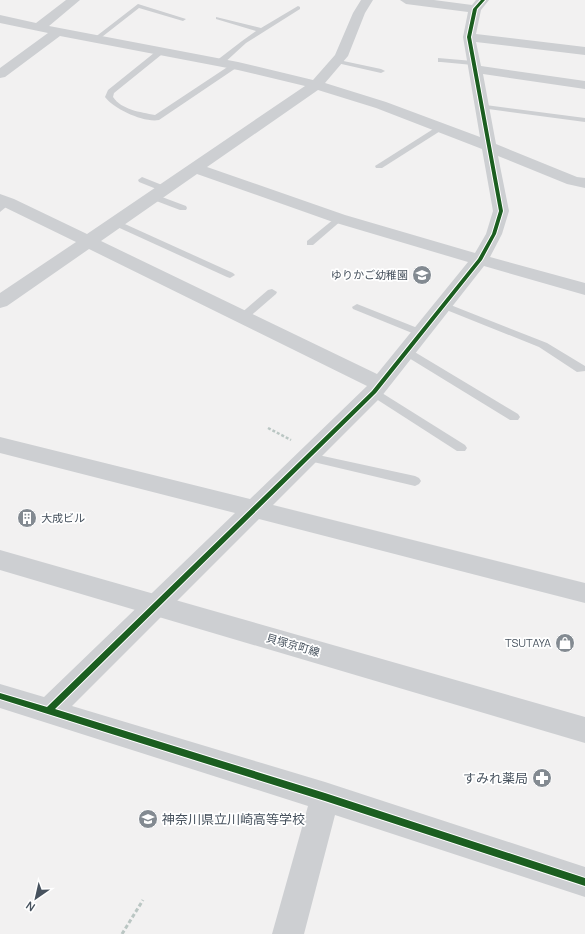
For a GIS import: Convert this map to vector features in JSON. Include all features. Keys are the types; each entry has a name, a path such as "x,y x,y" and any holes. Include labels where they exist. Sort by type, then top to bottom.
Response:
{"street":[{"path":"38,28 74,0"},
{"path":"0,302 316,84 337,61 367,0"},
{"path":"48,711 158,605 254,508 309,457 377,388 408,352 421,333 480,259 494,234 501,211 468,36 479,5 406,0"},
{"path":"0,20 162,51 316,84 365,99 573,181 585,183"},
{"path":"0,74 57,32"},
{"path":"468,36 585,51"},
{"path":"474,66 585,85"},
{"path":"195,168 241,186 339,218 585,289"},
{"path":"3,203 88,242 243,317 377,388"},
{"path":"0,445 254,508 585,593"},
{"name":"貝塚京町線","path":"0,560 585,730"},
{"path":"0,696 325,797 585,882"},
{"path":"288,934 325,797"}],"lane":[{"path":"96,39 138,6 184,19"},
{"path":"219,63 262,31 298,8"},
{"path":"218,18 262,31"},
{"path":"162,51 111,92 109,97 112,102 118,107 156,118 235,66"},
{"path":"441,60 474,66"},
{"path":"337,61 381,71"},
{"path":"481,106 585,120"},
{"path":"379,166 441,128"},
{"path":"142,180 183,208"},
{"path":"310,243 339,218"},
{"path":"116,223 230,275"},
{"path":"243,317 272,292"},
{"path":"443,305 543,345 582,369"},
{"path":"357,307 421,333"},
{"path":"408,352 514,416"},
{"path":"377,388 461,448"},
{"path":"309,457 415,481"}],"path":[{"path":"122,934 144,900"}],"cycle path":[{"path":"48,711 374,392 480,259 494,234 501,211 469,37 475,9 483,0"},
{"path":"0,696 325,797 585,882"}],"place":[{"name":"ゆりかご幼稚園","path":"422,275"},
{"name":"大成ビル","path":"27,518"},
{"name":"TSUTAYA","path":"565,643"},
{"name":"すみれ薬局","path":"542,778"},
{"name":"神奈川県立川崎高等学校","path":"148,819"}]}
